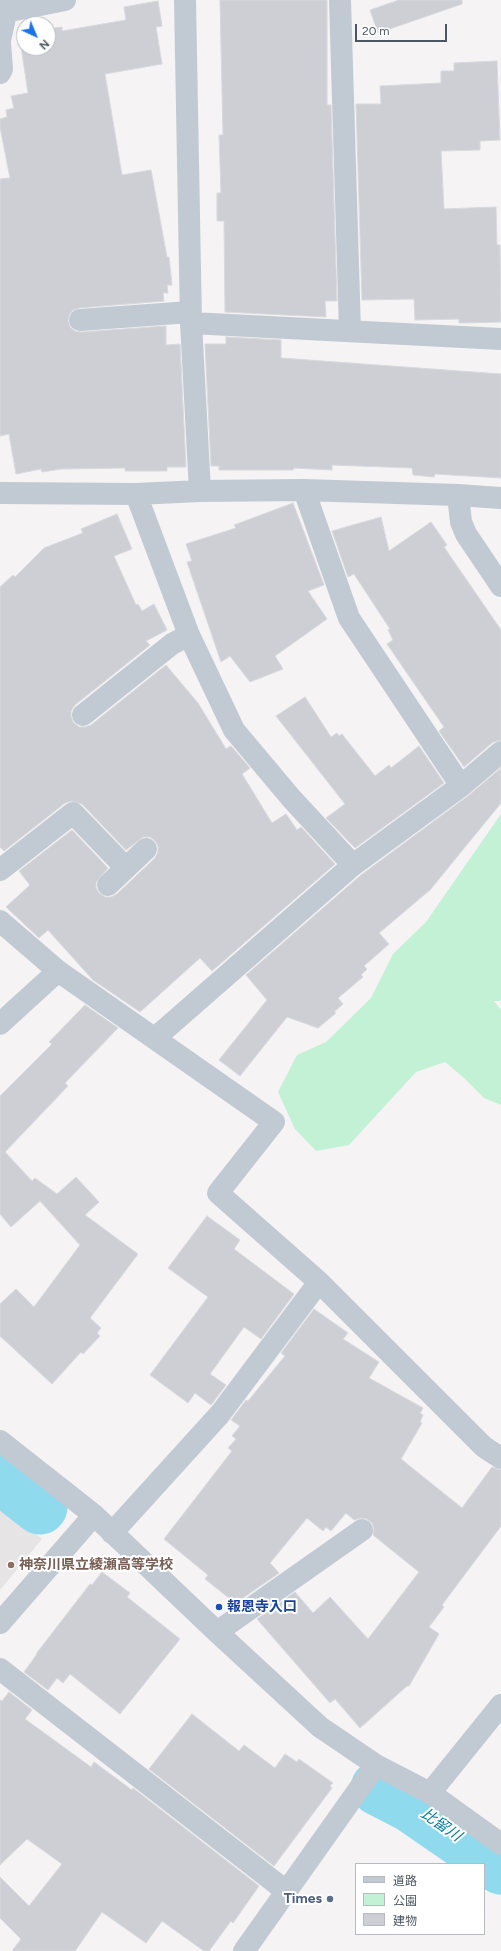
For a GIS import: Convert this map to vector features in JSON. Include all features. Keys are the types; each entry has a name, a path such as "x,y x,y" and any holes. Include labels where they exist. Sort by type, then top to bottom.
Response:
{"street":[{"path":"0,40 7,6 65,0"},
{"path":"186,0 190,318 200,491"},
{"path":"340,0 350,331"},
{"path":"0,43 2,69 0,73"},
{"path":"80,320 190,318 350,331 501,339"},
{"path":"304,490 349,618 461,786"},
{"path":"0,493 136,494 200,491 304,490 458,495 501,498"},
{"path":"136,494 189,635 234,730 291,798 353,865"},
{"path":"458,495 461,522 466,534 501,586"},
{"path":"83,715 172,644 189,635"},
{"path":"155,1038 353,865 461,786 501,752"},
{"path":"0,870 73,813 126,868"},
{"path":"108,885 146,849"},
{"path":"0,921 58,971 274,1122 218,1193 318,1282 484,1447 501,1458"},
{"path":"0,1024 58,971"},
{"path":"112,1533 220,1414 318,1282"},
{"path":"0,1441 94,1515 320,1727 376,1765 430,1793 501,1844"},
{"path":"0,1623 94,1515"},
{"path":"217,1632 362,1530"},
{"path":"0,1669 286,1891"},
{"path":"430,1793 501,1705"},
{"path":"244,1951 376,1765"}],"shaded area":[{"name":"神奈川県立綾瀬高等学校","path":"0,1505 42,1539 0,1590"}],"green space":[{"path":"501,814 501,1001 494,1001 501,1010 501,1105 484,1098 445,1062 416,1072 349,1145 316,1151 295,1129 278,1092 297,1055 326,1042 371,998 393,954 426,922"}],"building":[{"path":"220,0 327,0 327,105 331,105 337,301 325,301 326,317 225,312 224,221 217,221 217,193 221,193 219,135 223,135"},
{"path":"399,0 462,0 462,4 378,33 370,10"},
{"path":"158,1 162,26 156,27 162,64 105,74 122,175 151,170 167,257 169,257 172,285 167,285 168,293 163,293 164,301 79,308 73,310 69,315 68,321 70,327 75,331 81,332 166,326 166,345 180,344 186,467 167,467 167,471 125,471 125,468 61,469 42,472 41,469 16,474 9,434 0,436 0,179 10,178 0,127 0,119 7,117 6,110 14,108 11,96 28,93 22,56 56,56 56,28 62,27 62,31 126,20 124,7"},
{"path":"497,61 500,140 480,141 480,150 441,151 444,209 496,207 497,245 500,245 501,322 459,323 459,319 415,320 414,299 362,300 356,104 381,104 380,86 441,83 441,71 454,71 454,63"},
{"path":"226,337 281,340 281,358 501,374 501,478 435,474 434,477 413,475 412,468 332,465 332,470 294,468 293,470 219,470 219,466 211,466 205,344 226,344"},
{"path":"293,503 324,585 308,591 327,619 275,656 283,669 250,682 230,656 221,662 187,562 192,561 186,544 236,528 234,525"},
{"path":"117,514 132,549 114,556 136,605 138,604 142,611 154,604 167,630 146,641 150,645 75,705 71,711 73,722 79,727 91,725 166,665 198,703 226,749 231,746 250,768 242,774 272,823 286,814 297,830 301,827 335,864 212,971 200,958 140,1012 93,980 48,930 39,938 6,907 30,885 19,871 72,830 108,868 96,882 96,888 99,893 105,897 111,897 117,894 155,858 158,852 158,846 155,841 150,837 143,837 126,850 82,804 71,801 65,803 4,851 0,847 0,587 13,575 15,577 44,548 83,533 81,529"},
{"path":"381,517 389,551 431,522 447,545 444,547 501,630 501,740 493,742 464,767 439,731 444,727 387,644 393,640 388,630 390,629 354,574 348,577 332,531"},
{"path":"305,697 331,737 337,733 339,736 342,734 375,776 389,765 391,768 419,746 444,783 355,848 326,818 345,804 276,716"},
{"path":"501,768 501,803 430,890 379,933 389,944 364,966 367,969 361,975 363,977 338,998 343,1004 334,1012 336,1013 318,1028 287,1017 240,1076 219,1060 267,1000 246,975 361,875 468,796"},
{"path":"85,1005 118,1028 65,1083 68,1086 5,1152 32,1181 35,1178 57,1194 76,1177 99,1202 85,1215 138,1254 90,1318 101,1328 97,1333 100,1336 83,1354 81,1352 52,1384 0,1336 0,1304 16,1289 34,1307 80,1245 40,1201 11,1227 0,1214 0,1096 52,1044 49,1042"},
{"path":"207,1216 240,1240 234,1249 294,1294 261,1339 244,1327 210,1374 226,1385 211,1405 195,1393 188,1403 150,1375 208,1297 168,1268"},
{"path":"314,1309 348,1333 343,1339 379,1362 369,1378 423,1408 420,1413 423,1415 420,1422 422,1423 401,1459 462,1508 492,1467 501,1470 501,1526 442,1605 444,1607 429,1627 439,1634 409,1686 407,1686 360,1728 335,1699 330,1703 257,1619 295,1592 313,1613 330,1597 368,1639 419,1572 373,1535 374,1528 372,1523 367,1519 361,1518 354,1520 346,1513 331,1531 326,1527 323,1531 307,1518 270,1563 279,1573 240,1600 237,1597 234,1602 205,1579 208,1575 164,1539 232,1451 228,1448 236,1439 232,1436 240,1426 231,1420 246,1400 248,1401 285,1356 281,1353"},
{"path":"102,1572 130,1593 127,1597 180,1639 120,1714 70,1674 63,1683 57,1678 48,1690 24,1672 36,1654 90,1584 92,1585"},
{"path":"9,1692 32,1710 25,1719 91,1767 94,1762 132,1790 133,1788 259,1886 233,1923 231,1921 209,1951 204,1951 162,1921 146,1943 102,1912 75,1951 12,1951 21,1939 0,1918 0,1877 29,1906 62,1864 27,1839 0,1865 0,1700 2,1701"},
{"path":"192,1714 239,1751 244,1745 275,1768 285,1754 297,1762 299,1759 333,1783 330,1786 332,1788 274,1866 149,1769"}],"waterway":[{"name":"比留川","path":"0,1476 40,1507"},
{"name":"比留川","path":"378,1788 411,1805 501,1867"}],"place":[{"name":"神奈川県立綾瀬高等学校","path":"11,1565"},
{"name":"報恩寺入口","path":"219,1607"},
{"name":"Times","path":"330,1899"}]}
